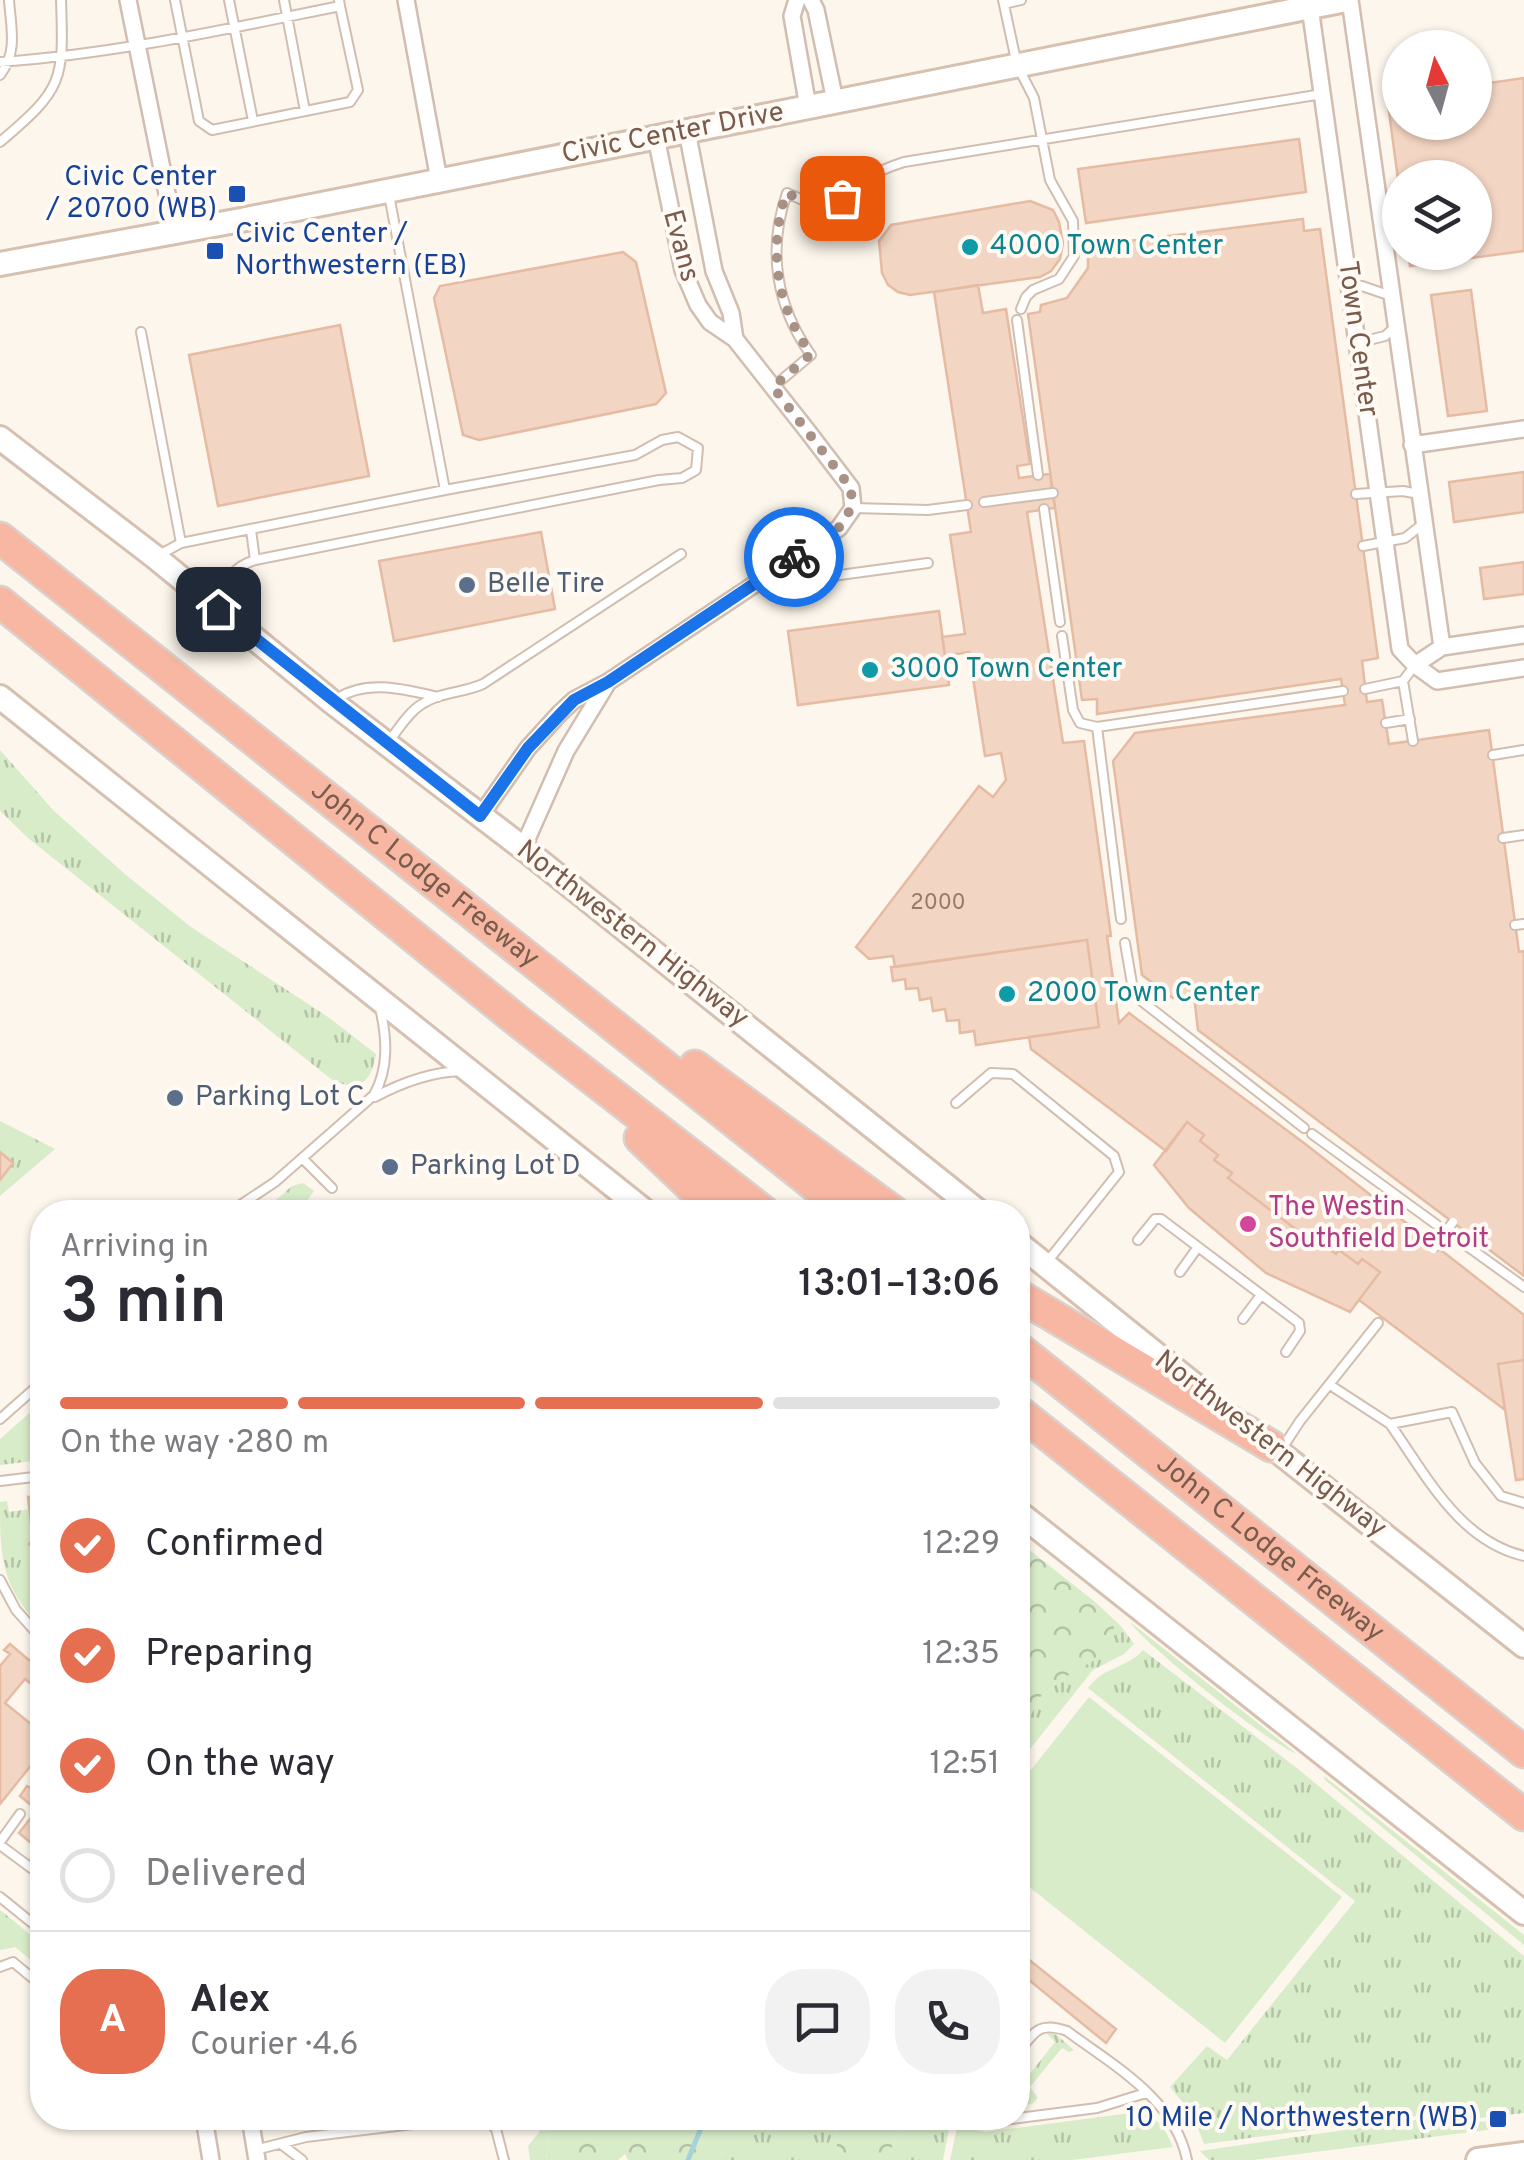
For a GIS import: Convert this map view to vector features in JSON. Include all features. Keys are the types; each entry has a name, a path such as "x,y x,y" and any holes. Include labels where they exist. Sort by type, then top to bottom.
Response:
{"highway":[{"name":"John C Lodge Freeway","path":"0,538 833,1200"},
{"name":"John C Lodge Freeway","path":"0,602 519,1022 749,1200"},
{"path":"607,1020 671,1048 878,1200"},
{"path":"519,1022 705,1200"},
{"path":"1030,1302 1276,1449"},
{"name":"John C Lodge Freeway","path":"1030,1358 1524,1752"},
{"name":"John C Lodge Freeway","path":"1030,1421 1524,1815"}],"main road":[{"name":"Civic Center Drive","path":"0,264 835,102 1309,4 1348,0"},
{"name":"Northwestern Highway","path":"0,438 965,1200"},
{"path":"0,697 631,1200"},
{"name":"Northwestern Highway","path":"1030,1253 1524,1646"},
{"path":"1030,1522 1524,1913"},
{"path":"1478,2160 1524,2154"}],"street":[{"path":"128,0 175,232"},
{"path":"406,0 439,180"},
{"path":"797,0 792,16 808,107"},
{"path":"810,0 816,10 835,102"},
{"name":"Town Center","path":"1348,0 1442,647"},
{"name":"Town Center","path":"1309,4 1400,649 1415,666"},
{"name":"Evans","path":"687,131 714,272 731,313 734,339"},
{"name":"Evans","path":"656,137 682,270 698,305 710,322 734,339 851,488 853,508"},
{"path":"1412,445 1524,430"},
{"path":"480,816 528,748 574,700 608,682 839,528 853,508"},
{"path":"1524,635 1442,647 1415,666 1437,681 1524,668"},
{"path":"523,848 566,751 608,682"},
{"path":"206,2130 211,2160"},
{"path":"252,2130 256,2155"}],"lane":[{"path":"0,76 10,61 9,0"},
{"path":"0,142 27,120 56,85 63,57 61,0"},
{"path":"0,62 182,39 339,3 358,90 356,97 350,102 212,130 204,128 199,121 182,39 175,0"},
{"path":"229,0 254,121"},
{"path":"284,0 305,111"},
{"path":"1021,0 1004,2 1017,65 1034,98 1050,180 1073,221 1074,256 1059,280 1026,296 1021,309"},
{"path":"773,387 811,354 788,315 775,260 777,222 786,193 832,213 858,182 904,162 1323,94"},
{"path":"388,190 445,490"},
{"path":"1349,286 1362,286 1391,296"},
{"path":"1017,320 1038,476"},
{"path":"1357,343 1384,336 1395,328"},
{"path":"141,332 181,543"},
{"path":"155,558 181,543 635,455 662,440 678,437 698,448 696,470 682,478 240,565 232,571 218,609"},
{"path":"984,502 1053,493"},
{"path":"1356,494 1419,494"},
{"path":"853,508 928,510 967,505"},
{"path":"1044,510 1060,622"},
{"path":"1363,546 1405,538 1423,524"},
{"path":"251,530 255,560"},
{"path":"387,743 412,712 438,697 483,684 682,554"},
{"path":"781,566 818,578 928,562"},
{"path":"1062,636 1073,710 1080,722 1097,727 1343,691"},
{"path":"1366,689 1403,681 1415,666"},
{"path":"1403,681 1413,741"},
{"path":"332,702 352,689 364,687 404,688 438,697"},
{"path":"1386,723 1410,719"},
{"path":"1097,727 1121,919"},
{"path":"1492,756 1524,750"},
{"path":"1504,838 1524,835"},
{"path":"1125,943 1134,995 1308,1132 1437,1225"},
{"path":"370,1098 382,1076 386,1049 378,1000"},
{"path":"248,1200 370,1098 408,1080 468,1070"},
{"path":"956,1103 990,1073 1012,1074 1114,1156 1118,1172 1045,1266"},
{"path":"302,1158 332,1188"},
{"path":"1138,1240 1155,1219 1161,1219 1262,1295 1298,1323 1300,1331 1286,1352"},
{"path":"1434,1248 1453,1222"},
{"path":"1456,1238 1524,1287"},
{"path":"1180,1272 1198,1247"},
{"path":"1243,1319 1262,1295"},
{"path":"1276,1449 1378,1322"},
{"path":"1330,1386 1390,1424 1466,1527 1501,1550 1524,1556"},
{"path":"0,1420 30,1393"},
{"path":"1390,1424 1452,1412 1475,1463 1502,1496 1524,1503"},
{"path":"0,1481 30,1477"},
{"path":"0,1580 30,1626"},
{"path":"20,1814 0,1843 30,1867"},
{"path":"0,1897 30,1921"},
{"path":"0,1967 13,1962 30,1976"},
{"path":"1030,2037 1051,2025 1067,2031 1163,2106 1176,2126 1187,2160"},
{"path":"1030,2117 1097,2108 1146,2093"},
{"path":"256,2155 281,2144 370,2130"},
{"path":"496,2130 504,2160"},
{"path":"281,2144 302,2160"}],"green space":[{"path":"0,750 54,811 126,875 191,927 328,1017 376,1054 367,1078 356,1085 331,1079 28,838 0,811"},
{"path":"0,1121 55,1149 0,1196 0,1180 13,1163 0,1152"},
{"path":"303,1183 314,1191 308,1200 276,1200 292,1186"},
{"path":"30,1412 30,1461 0,1465 0,1439"},
{"path":"7,1501 9,1512 30,1509 30,1615 11,1585 2,1555 0,1502"},
{"path":"1030,1550 1094,1601 1114,1626 1111,1651 1041,1696 1030,1716"},
{"path":"1094,1601 1134,1644 1124,1654 1093,1670 1030,1749 1030,1716 1041,1696 1070,1674 1113,1626"},
{"path":"1130,1622 1297,1754 1209,1693"},
{"path":"1143,1650 1298,1769 1524,1956 1524,2113 1471,2119 1424,2115 1360,2124 1360,2119 1370,2118 1369,2111 1355,2112 1356,2124 1204,2144 1193,2115 1170,2087 1207,2046 1227,2060 1355,1901 1088,1688"},
{"path":"1089,1697 1342,1897 1225,2043 1030,1888 1030,1771"},
{"path":"1324,1776 1524,1935 1524,1945 1325,1780"},
{"path":"0,1910 30,1934 30,1959 15,1947 0,1950"},
{"path":"1052,2031 1074,2050 1062,2048 1030,2087 1030,2074 1055,2042 1047,2034"},
{"path":"1030,2087 1038,2098 1030,2104"},
{"path":"1131,2113 1146,2115 1158,2122 1173,2147 1072,2160 950,2160 956,2130 1030,2130 1030,2126"},
{"path":"1420,2119 1470,2123 1498,2120 1502,2128 1253,2160 1209,2160 1200,2151"},
{"path":"733,2130 835,2130 837,2135 837,2160 719,2160"},
{"path":"733,2130 719,2160 628,2160 625,2154 618,2160 546,2160 550,2131"},
{"path":"835,2130 900,2130 886,2160 837,2160"},
{"path":"900,2130 949,2130 943,2160 886,2160"},
{"path":"540,2131 550,2131 546,2160 530,2160 528,2146"}],"building":[{"path":"1524,78 1524,251 1492,255 1492,160 1395,160 1393,140 1492,140 1492,83"},
{"path":"1299,139 1306,192 1086,223 1078,169"},
{"name":"4000 Town Center","path":"1030,201 1053,210 1059,222 1063,243 1060,259 1051,271 1040,277 910,295 888,285 882,273 879,241 891,225"},
{"path":"1303,219 1304,231 1320,229 1378,658 1362,661 1367,702 1382,700 1389,744 1489,730 1519,952 1524,951 1524,1276 1198,1030 1194,996 1173,998 1142,975 1113,761 1135,733 1345,705 1341,679 1097,714 1097,699 1082,700 1028,314 1040,312 1041,305 1067,298 1088,268 1088,246"},
{"path":"623,252 636,262 666,393 656,404 479,440 463,435 434,298 440,286"},
{"path":"978,285 983,313 1006,309 1030,464 1017,466 1019,478 1050,474 1055,508 1027,512 1063,743 1084,741 1119,1023 1129,1013 1304,1143 1524,1315 1524,1360 1498,1364 1505,1410 1359,1300 1380,1272 1362,1259 1358,1264 1339,1250 1336,1254 1317,1240 1314,1243 1228,1178 1232,1173 1214,1160 1218,1155 1200,1141 1204,1135 1187,1122 1166,1151 1031,1049 1029,1037 1099,1027 1087,940 895,967 893,956 869,959 856,947 979,786 993,797 1006,780 1001,753 985,756 969,652 945,656 942,637 965,634 950,535 971,532 934,292"},
{"path":"1471,290 1487,411 1448,416 1431,295"},
{"path":"340,325 369,476 218,506 189,355"},
{"path":"1524,472 1524,512 1454,522 1449,482"},
{"name":"Belle Tire","path":"541,532 555,609 394,641 379,561"},
{"path":"1524,562 1524,594 1484,599 1480,568"},
{"name":"3000 Town Center","path":"939,611 949,685 798,705 788,631"},
{"name":"2000 Town Center","path":"1087,940 1099,1027 976,1045 974,1031 960,1033 959,1020 947,1021 945,1009 933,1011 931,998 920,1000 918,988 906,989 905,979 893,981 891,967"},
{"name":"The Westin Southfield Detroit","path":"1187,1122 1204,1135 1200,1141 1218,1155 1214,1160 1232,1173 1228,1178 1314,1243 1317,1240 1336,1254 1339,1250 1358,1264 1362,1259 1380,1272 1350,1312 1266,1273 1189,1208 1154,1165"},
{"path":"0,1152 13,1163 0,1180"},
{"path":"1524,1360 1524,1479 1516,1480 1498,1364"},
{"path":"10,1644 30,1661 30,1683 25,1679 5,1703 30,1723 30,1767 0,1804 0,1666 10,1654 4,1650"},
{"path":"27,1786 30,1788 30,1804 20,1796"},
{"path":"30,1819 30,1842 19,1833"},
{"path":"1030,1961 1116,2029 1106,2043 1030,1981"}],"waterway":[{"path":"688,2160 700,2130"}],"way so far":[{"path":"794,557 839,528 853,508 851,488 773,387 811,354 798,336 781,292 775,260 777,222 786,193 832,213 842,198"}],"place":[{"name":"Civic Center / 20700 (WB)","path":"237,194"},
{"name":"4000 Town Center","path":"970,247"},
{"name":"Civic Center / Northwestern (EB)","path":"215,251"},
{"name":"Belle Tire","path":"467,585"},
{"name":"3000 Town Center","path":"870,670"},
{"name":"2000 Town Center","path":"1007,994"},
{"name":"Parking Lot C","path":"175,1098"},
{"name":"Parking Lot D","path":"390,1167"},
{"name":"The Westin Southfield Detroit","path":"1248,1224"},
{"name":"10 Mile / Northwestern (WB)","path":"1498,2119"}],"route":[{"path":"218,609 480,816 528,748 574,700 608,682 794,557"}]}
